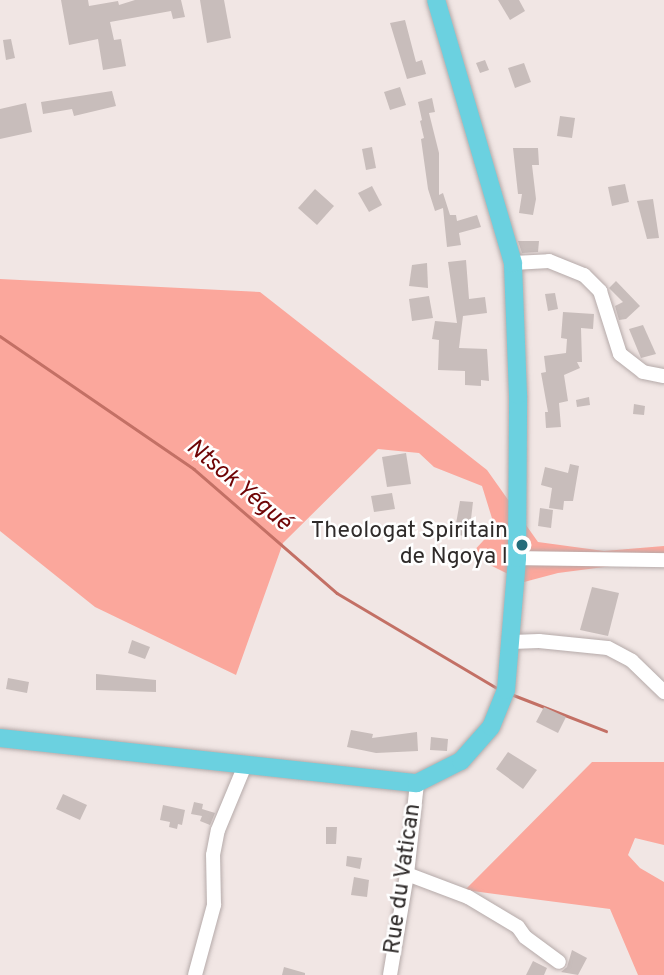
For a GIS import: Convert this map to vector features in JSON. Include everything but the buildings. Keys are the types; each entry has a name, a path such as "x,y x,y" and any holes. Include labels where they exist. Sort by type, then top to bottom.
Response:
{"main road":[{"path":"0,738 417,783 461,761 478,745 491,727 506,690 517,558 518,396 513,263 436,0"}],"street":[{"path":"513,263 549,261 584,275 600,291 620,354 643,372 664,376"},
{"path":"517,558 664,560"},
{"path":"512,642 539,641 608,648 632,661 664,692"},
{"path":"195,975 214,905 213,855 218,830 245,765"},
{"name":"Rue du Vatican","path":"390,975 407,874 417,783"},
{"path":"407,874 468,897 518,927 526,937 559,962"}],"shaded area":[{"path":"0,279 260,292 487,470 538,542 604,551 664,546 664,567 658,560 558,573 524,582 470,555 495,528 482,486 434,467 419,453 378,449 283,543 236,675 95,607 0,531"},
{"path":"592,762 664,762 664,845 635,838 628,855 640,868 664,882 664,975 638,975 610,909 465,890"}],"waterway":[{"name":"Ntsok Yégué","path":"0,336 194,469 337,593 499,689"},
{"name":"Ntsok Yégué","path":"511,694 606,731"}],"place":[{"name":"Theologat Spiritain de Ngoya I","path":"522,545"}]}
